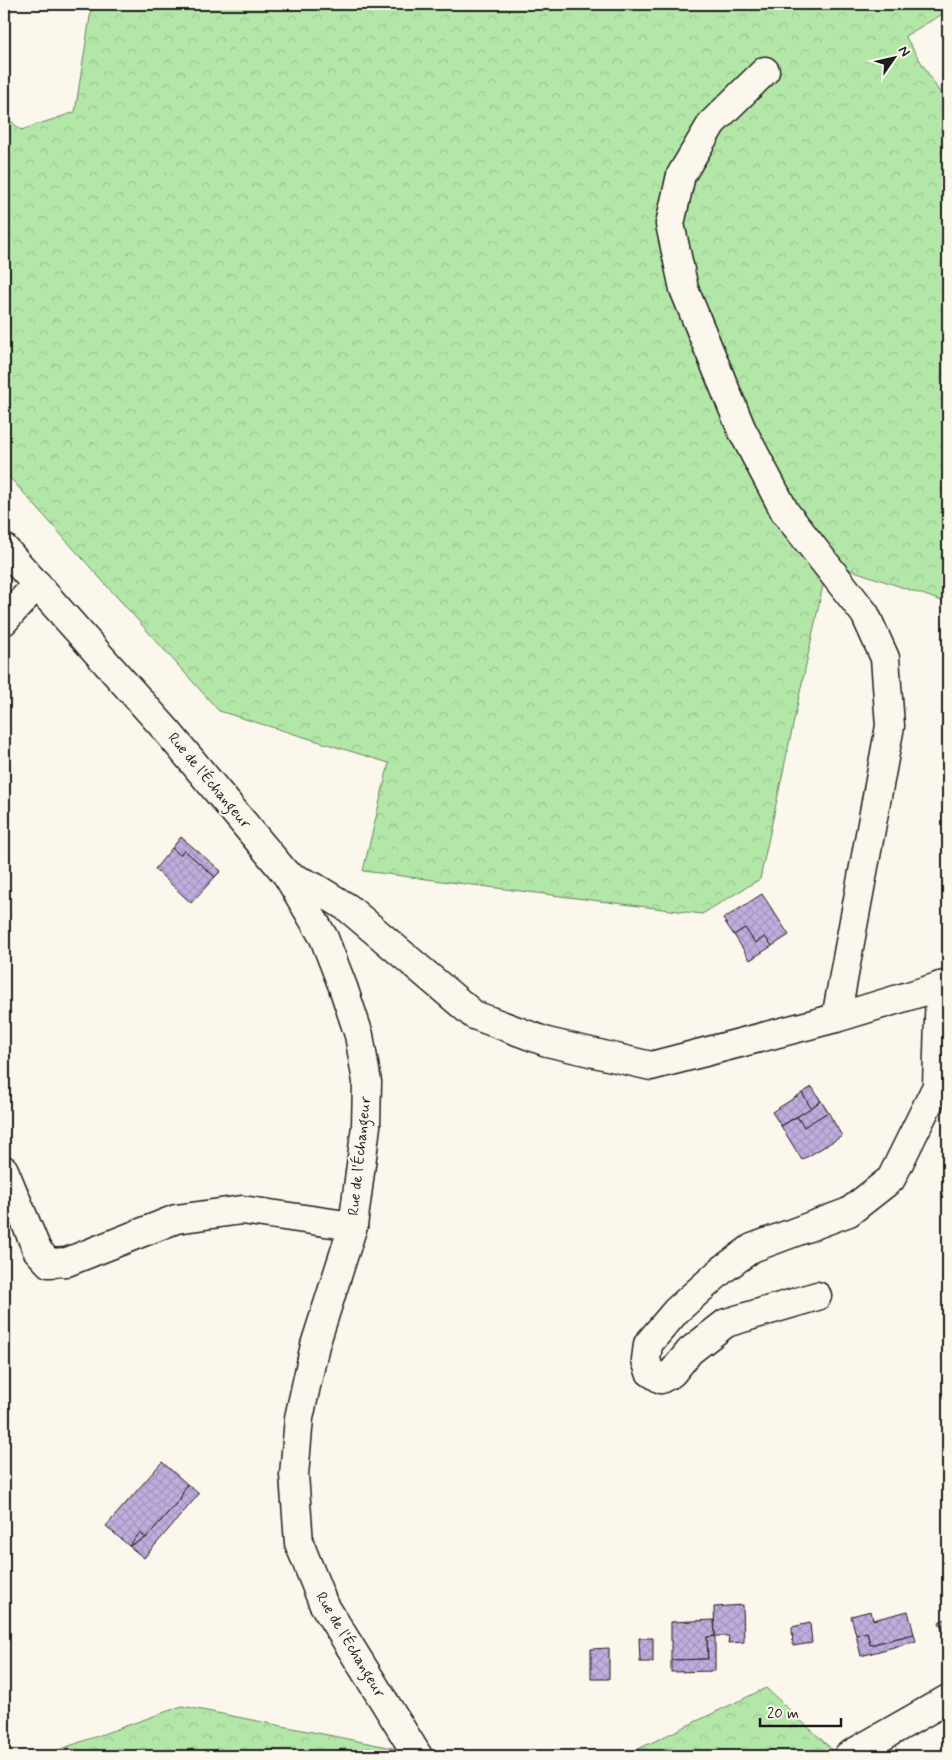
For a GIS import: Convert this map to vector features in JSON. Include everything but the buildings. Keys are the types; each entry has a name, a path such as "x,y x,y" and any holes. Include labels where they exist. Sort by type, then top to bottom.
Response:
{"street":[{"path":"765,71 712,123 681,175 670,224 684,289 741,428 785,512 866,614 885,658 890,726 836,1018"},
{"name":"Rue de l'Échangeur","path":"4,548 228,802 286,875 324,938 359,1035 367,1082 366,1126 354,1226 315,1346 299,1418 294,1475 299,1543 323,1603 418,1756"},
{"path":"4,621 37,584"},
{"path":"286,875 314,887 348,908 474,1016 547,1042 651,1066 836,1018 944,985 937,1086 892,1179 849,1212 752,1248 722,1270 676,1310 648,1344 646,1360 650,1372 661,1379 672,1373 690,1351 726,1323 817,1296"},
{"path":"4,1170 37,1250 49,1263 67,1262 176,1219 242,1210 354,1226"},
{"path":"848,1756 894,1744 948,1699"}],"green space":[{"path":"92,4 948,4 948,14 946,12 905,36 948,106 948,603 828,562 760,879 702,914 363,871 389,763 219,711 4,471 4,115 21,130 75,112"},
{"path":"766,1688 839,1756 624,1756 634,1751"},
{"path":"182,1706 433,1756 41,1756"}]}
